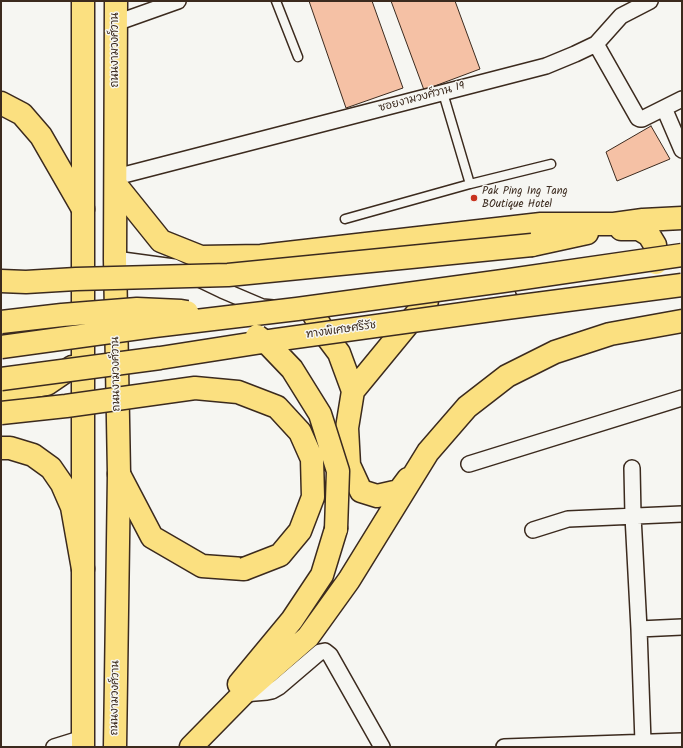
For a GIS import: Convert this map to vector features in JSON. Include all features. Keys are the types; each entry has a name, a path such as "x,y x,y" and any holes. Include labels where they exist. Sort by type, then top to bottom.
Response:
{"main road":[{"path":"83,1 83,742"},
{"name":"ถนนงามวงศ์วาน","path":"115,747 119,474 115,259 116,1"},
{"path":"1,103 22,114 41,136 83,209"},
{"path":"116,181 161,241 201,257 261,256 541,224 612,226 639,229 648,235 655,245 656,251 671,268"},
{"path":"1,281 26,282 76,279 228,275 532,245 643,220 676,218"},
{"path":"671,268 672,263 664,257 661,248 660,228 676,218"},
{"path":"1,346 305,308 495,282 671,268"},
{"name":"ทางพิเศษศรีรัช","path":"1,379 160,358 290,338 506,308 671,268"},
{"path":"353,391 427,301"},
{"path":"1,322 137,309 181,311 242,327 269,345 292,369 320,414 338,471 336,529 322,575 292,620 191,747"},
{"path":"314,315 327,337 339,353 353,391 347,428 349,465 361,491 377,496 399,491 428,452 467,407 507,376 555,352 610,334 682,321"},
{"path":"1,392 47,384 83,358"},
{"path":"1,413 66,406 195,388 238,392 277,407 300,432 312,460 313,497 300,531 280,555 244,569 202,566 152,537 119,474"},
{"path":"1,448 10,448 33,455 51,468 62,484 72,507 83,569"},
{"path":"191,747 243,694 308,637 349,580 428,452"}],"street":[{"path":"116,23 178,1"},
{"path":"650,1 621,16 596,44 638,118 642,119 682,99"},
{"name":"ซอยงามวงศ์วาน 19","path":"116,181 546,66 596,44"},
{"path":"664,108 682,150"},
{"path":"115,259 174,267 262,307 314,315 559,284 671,268"},
{"path":"469,464 682,398"},
{"path":"632,468 643,742"},
{"path":"533,530 568,519 682,514"},
{"path":"639,628 682,627"},
{"path":"243,694 272,691 320,652 325,651 330,655 382,747"},
{"path":"504,747 682,741"},
{"path":"54,747 83,742"}],"lane":[{"path":"276,1 298,57"},
{"path":"443,93 470,184"},
{"path":"345,219 470,184 551,164"}],"building":[{"path":"309,1 372,1 403,88 346,108"},
{"path":"391,1 455,1 480,69 424,90"},
{"path":"651,126 670,159 617,181 606,152"}],"place":[{"name":"Pak Ping Ing Tang BOutique Hotel","path":"474,198"}]}
